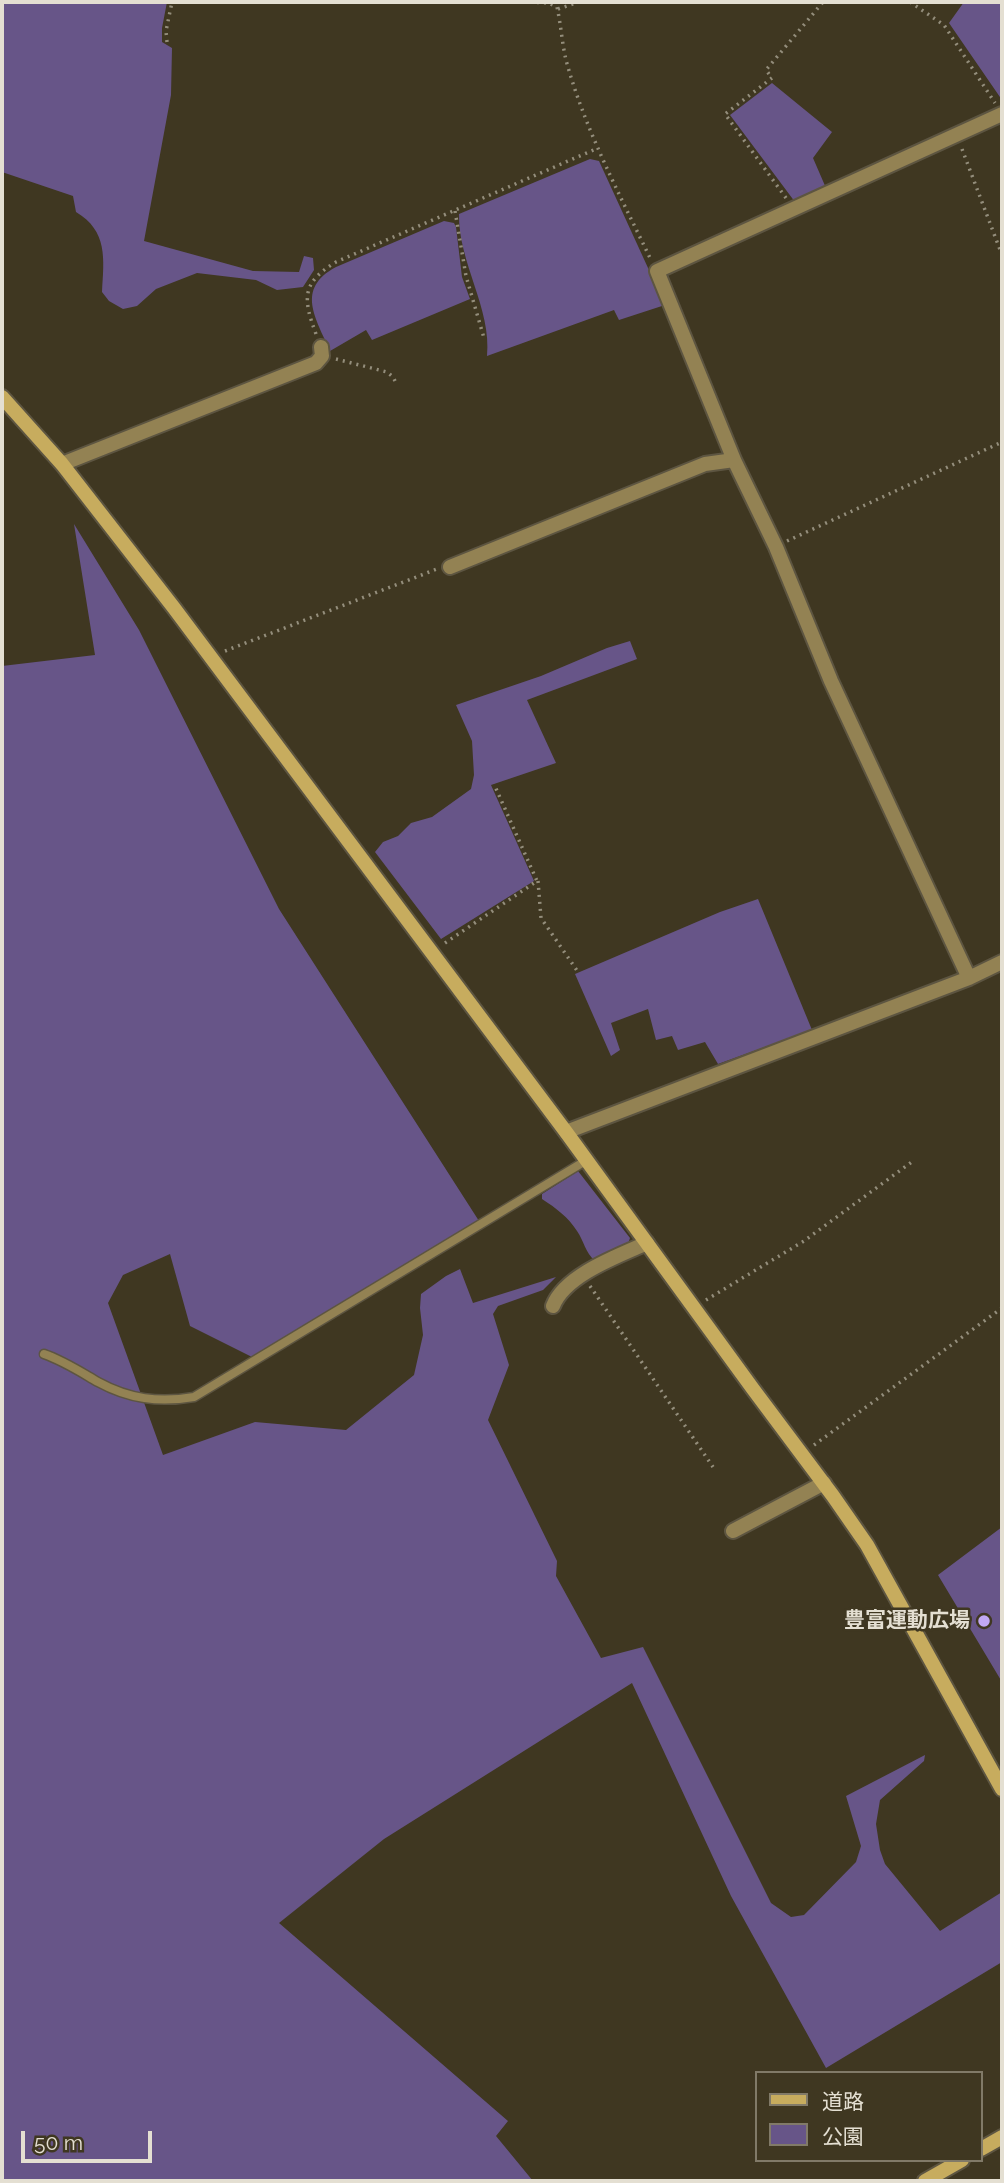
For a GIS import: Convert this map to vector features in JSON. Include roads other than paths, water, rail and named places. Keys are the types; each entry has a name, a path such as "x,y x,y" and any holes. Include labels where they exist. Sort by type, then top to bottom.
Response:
{"street":[{"path":"969,978 831,681 776,547 734,460 657,271 1002,114"},
{"path":"62,464 316,363 321,351"},
{"path":"2,397 62,464 210,656 587,1160 824,1483 867,1545 1002,1789"},
{"path":"450,567 705,464 734,460"},
{"path":"566,1132 969,978 1002,962"},
{"path":"553,1306 565,1288 582,1275 647,1243"},
{"path":"733,1531 824,1483"},
{"path":"983,2148 1002,2137"},
{"path":"925,2181 958,2162"}],"lane":[{"path":"44,1354 64,1360 96,1381 135,1397 153,1401 194,1397 587,1160"}],"place":[{"name":"豊富運動広場","path":"984,1621"}]}
